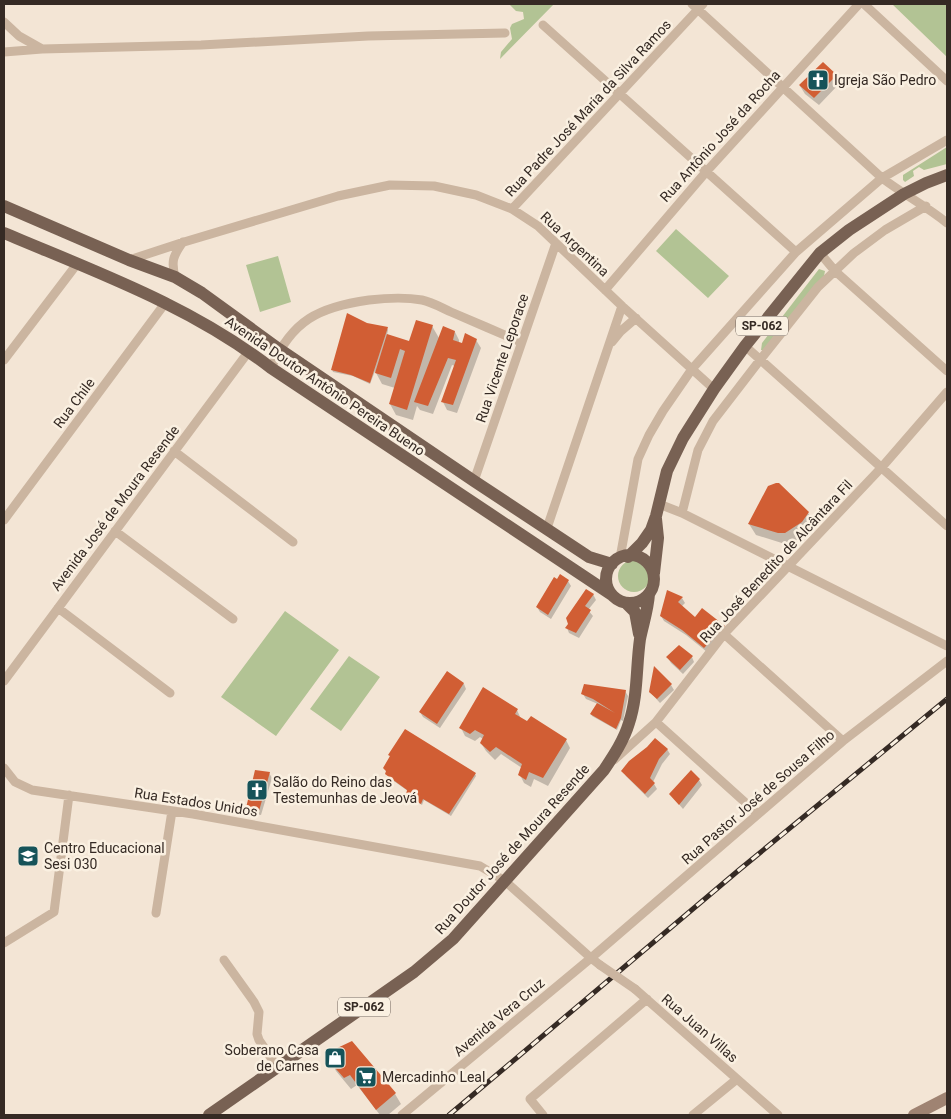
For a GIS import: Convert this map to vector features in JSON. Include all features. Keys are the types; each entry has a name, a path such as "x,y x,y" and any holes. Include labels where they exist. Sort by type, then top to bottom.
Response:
{"main road":[{"name":"SP-062","path":"620,560 642,543 651,530 658,510 667,471 683,438 714,389 745,346 820,253 849,230 904,194 947,175"},
{"name":"Avenida Doutor Antônio Pereira Bueno","path":"4,206 175,278 202,293 279,349 474,482 589,556 620,560"},
{"name":"Avenida Doutor Antônio Pereira Bueno","path":"4,233 166,302 249,351 271,368 612,595"},
{"name":"SP-062","path":"649,594 654,586 658,510"},
{"path":"649,594 636,603 626,603 612,595 607,585 607,573 620,560 638,556 648,563 654,573"},
{"name":"Rua Doutor José de Moura Resende","path":"209,1115 414,972 453,939 604,770 620,746 630,722 640,639 649,594"},
{"name":"Rua Doutor José de Moura Resende","path":"626,603 634,612 640,639"}],"street":[{"name":"Rua Antônio José da Rocha","path":"605,290 706,172 859,4"},
{"path":"864,4 947,80"},
{"path":"698,6 882,178 904,194 926,206 947,223"},
{"name":"Rua Padre José Maria da Silva Ramos","path":"512,210 620,94 698,6"},
{"path":"4,22 19,36 42,49"},
{"path":"543,25 796,252"},
{"path":"4,52 42,49 202,45 368,36 504,33"},
{"path":"620,560 638,459 663,411 692,369 796,252 882,178 947,140"},
{"name":"Rua Argentina","path":"129,260 338,196 390,185 434,186 476,196 512,210 538,226 622,306 714,389"},
{"path":"682,513 698,450 713,421 818,287 854,253 885,230 926,206"},
{"path":"175,278 172,266 175,254 184,242"},
{"name":"Rua Vicente Leporace","path":"474,482 556,243"},
{"path":"820,253 835,271 947,371"},
{"path":"4,360 77,264"},
{"path":"271,368 279,349 292,333 310,318 322,311 343,304 386,298 423,300 521,342"},
{"name":"Rua Chile","path":"4,520 166,302"},
{"path":"547,528 622,306"},
{"path":"609,346 621,331 636,318"},
{"path":"745,346 947,526"},
{"name":"Avenida José de Moura Resende","path":"4,681 249,351"},
{"name":"Rua José Benedito de Alcântara Fil","path":"604,770 656,722 724,634 790,567 882,467 947,392"},
{"path":"174,451 293,542"},
{"path":"658,510 682,513 947,646"},
{"path":"115,531 233,619"},
{"path":"58,608 170,693"},
{"path":"724,634 843,741"},
{"name":"Rua Pastor José de Sousa Filho","path":"590,958 843,741 947,661"},
{"path":"656,722 758,814"},
{"name":"Rua Estados Unidos","path":"5,772 15,782 32,790 172,811 480,866 505,881 590,958"},
{"path":"4,943 54,912 69,795"},
{"path":"156,913 172,811"},
{"name":"Rua Juan Villas","path":"590,958 647,999 778,1115"},
{"name":"Avenida Vera Cruz","path":"402,1115 590,958"},
{"path":"224,960 259,1012 257,1034 259,1040 278,1068"},
{"path":"543,1115 530,1100 647,999"},
{"path":"693,1115 738,1079"},
{"path":"918,1113 947,1098"},
{"path":"918,1113 932,1111 936,1115"}],"green space":[{"path":"509,4 554,4 500,59 501,52 512,39 510,28 512,24 524,19 523,12 516,11"},
{"path":"892,4 947,4 947,57"},
{"path":"947,147 947,164 924,170 919,167 913,171 914,176 905,182 903,180 903,175"},
{"path":"676,229 729,276 708,298 656,251"},
{"path":"278,256 291,302 260,312 246,265"},
{"path":"819,269 825,271 824,276 764,350 761,350 762,343"},
{"path":"634,560 645,565 650,576 645,587 634,592 623,587 618,576 623,565"},
{"path":"285,611 339,650 276,736 221,697"},
{"path":"349,656 380,677 341,731 310,709"}],"building":[{"name":"Igreja São Pedro","path":"823,62 837,75 814,98 799,85"},
{"path":"347,313 367,323 388,327 370,383 351,375 331,370"},
{"path":"416,320 433,325 407,410 389,404 405,351 400,349 391,378 375,373 387,334 409,341"},
{"path":"443,326 455,331 453,340 462,343 465,333 477,339 453,405 441,402 456,360 448,358 428,406 414,402"},
{"path":"779,483 809,512 802,522 785,533 778,533 748,524 768,486"},
{"path":"560,574 569,580 548,615 536,607 554,577 557,579"},
{"path":"586,589 594,594 585,606 591,610 576,633 565,628 568,624 566,618"},
{"path":"667,590 683,597 678,602 695,617 702,608 725,626 704,648 682,630 660,616"},
{"path":"679,645 693,656 680,670 666,657"},
{"path":"654,666 672,684 657,699 649,692"},
{"path":"447,671 464,683 437,724 419,712"},
{"path":"584,684 626,690 621,718 616,729 590,714 597,703 615,713 581,694"},
{"path":"483,687 518,709 515,714 527,721 531,716 567,739 543,778 529,772 526,780 518,775 522,764 496,747 490,752 480,743 484,735 475,730 470,734 459,728"},
{"path":"405,729 476,773 449,814 423,799 421,804 406,795 407,790 385,774 386,771 383,768 390,756 388,755"},
{"path":"655,738 668,749 659,759 650,778 655,783 645,794 621,771 629,761"},
{"name":"Salão do Reino das Testemunhas de Jeová","path":"255,770 270,772 259,811 246,808"},
{"path":"691,770 700,779 679,805 669,794"},
{"path":"352,1041 396,1093 376,1110 350,1075 344,1078 328,1060 333,1050"}],"railway":[{"path":"449,1115 739,870 947,699"}],"place":[{"name":"Igreja São Pedro","path":"818,80"},
{"name":"Salão do Reino das Testemunhas de Jeová","path":"257,790"},
{"name":"Centro Educacional Sesi 030","path":"28,856"},
{"name":"Soberano Casa de Carnes","path":"335,1058"},
{"name":"Mercadinho Leal","path":"366,1077"}]}
